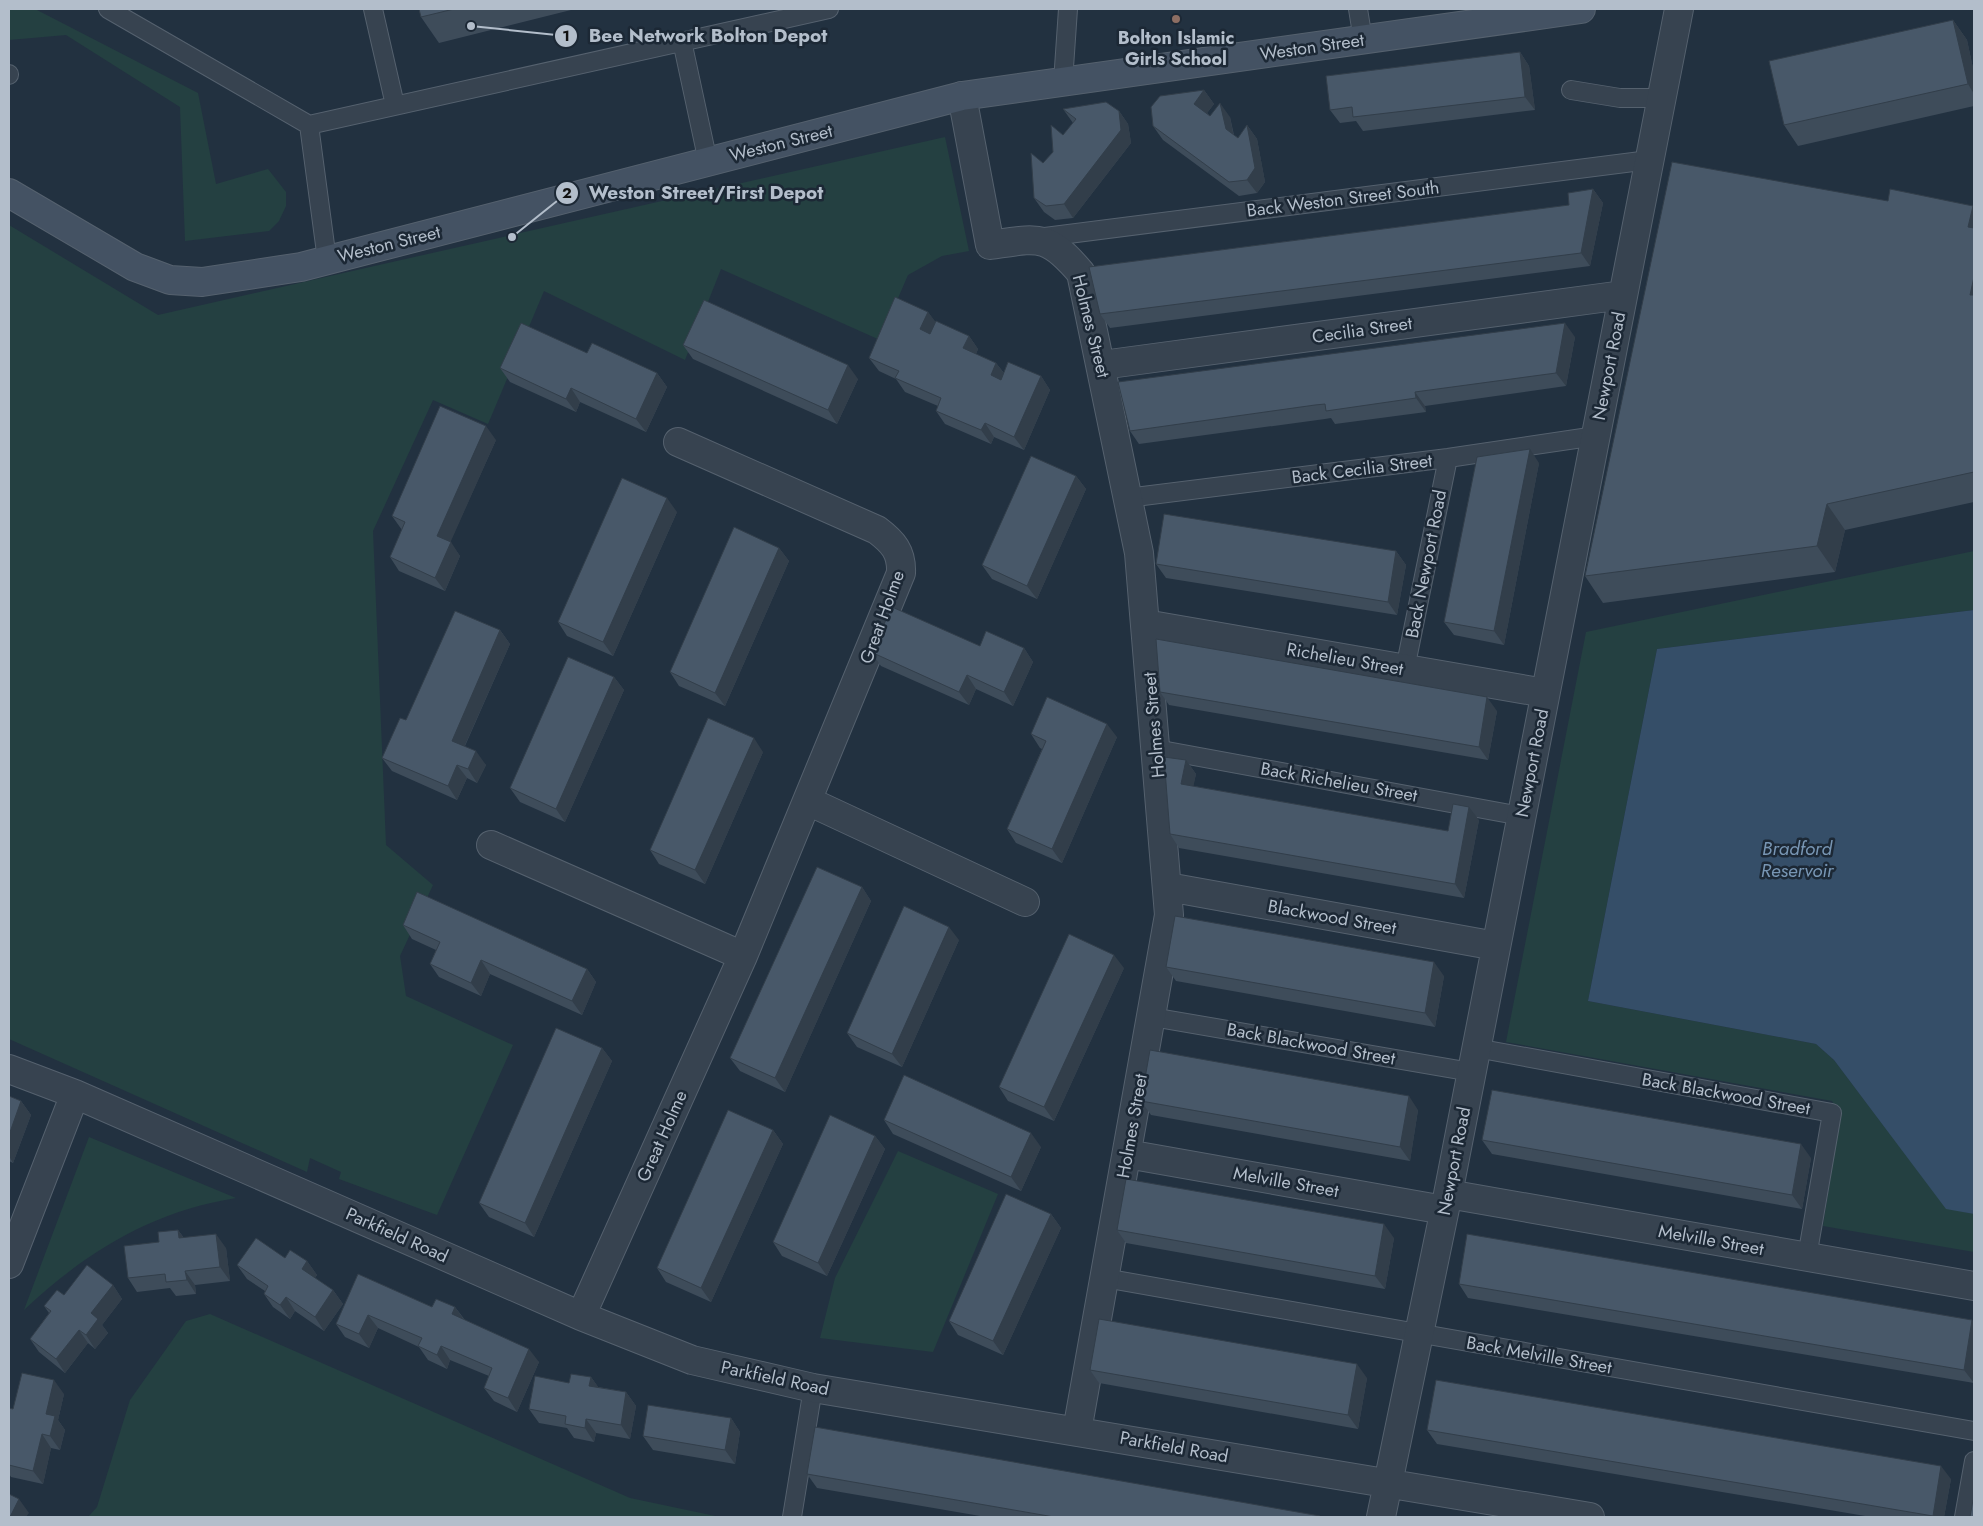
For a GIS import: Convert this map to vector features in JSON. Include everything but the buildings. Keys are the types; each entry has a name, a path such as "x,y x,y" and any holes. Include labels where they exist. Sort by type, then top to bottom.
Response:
{"street":[{"name":"Weston Street","path":"9,193 135,267 170,280 202,282 301,267 962,96 1581,9"},
{"name":"Newport Road","path":"1382,1517 1474,1060 1679,9"},
{"path":"962,96 990,245 1036,238"},
{"name":"Holmes Street","path":"1036,238 1063,252 1082,273 1102,365 1138,553 1169,915 1077,1430"},
{"name":"Cecilia Street","path":"1102,365 1623,295"},
{"name":"Great Holme","path":"581,1316 743,956 898,583 902,562 898,551 890,540 877,530 678,442"},
{"name":"Richelieu Street","path":"1145,624 1545,693"},
{"path":"808,801 1025,902"},
{"path":"491,846 743,956"},
{"name":"Blackwood Street","path":"1168,887 1496,946"},
{"name":"Parkfield Road","path":"9,1069 75,1094 581,1316 692,1360 813,1388 1077,1430 1590,1517"},
{"path":"9,1264 15,1230 75,1094"},
{"name":"Melville Street","path":"1127,1154 1807,1257 1974,1286"}],"lane":[{"path":"108,9 309,125 829,9"},
{"path":"373,9 396,105"},
{"path":"1063,82 1068,9"},
{"path":"1358,9 1363,40"},
{"path":"682,42 708,162"},
{"path":"1571,90 1620,98 1662,98"},
{"path":"309,125 327,260"},
{"name":"Back Weston Street South","path":"1036,238 1649,160"},
{"name":"Back Cecilia Street","path":"1127,498 1448,458 1596,436"},
{"name":"Back Newport Road","path":"1405,669 1448,458"},
{"name":"Back Richelieu Street","path":"1156,749 1522,816"},
{"name":"Back Blackwood Street","path":"1152,1016 1474,1060 1832,1113 1807,1257"},
{"name":"Back Melville Street","path":"1104,1278 1974,1431"},
{"path":"792,1517 813,1388"},
{"path":"1964,1517 1974,1461"}],"green space":[{"path":"9,9 35,9 198,93 216,184 268,169 286,192 286,206 279,221 269,231 185,241 180,107 66,35 9,40"},
{"path":"945,137 969,251 942,256 908,275 880,340 721,269 685,360 544,291 488,424 433,400 373,531 386,845 433,885 400,956 406,996 513,1045 437,1215 339,1179 341,1172 310,1158 307,1172 9,1039 9,225 158,315"},
{"path":"1974,551 1974,610 1657,649 1588,1001 1816,1044 1834,1060 1946,1208 1974,1214 1974,1252 1823,1226 1840,1115 1832,1101 1506,1042 1586,632"},
{"path":"89,1137 236,1198 205,1204 147,1224 96,1253 71,1270 24,1310"},
{"path":"898,1151 998,1194 933,1352 820,1338 835,1278"},
{"path":"210,1314 630,1498 720,1517 88,1517 97,1507 130,1400 186,1321"}],"water":[{"name":"Bradford Reservoir","path":"1974,610 1974,1214 1946,1209 1834,1060 1816,1044 1588,1001 1657,649"}],"place":[{"name":"Bolton Islamic Girls School","path":"1176,19"},
{"name":"Bee Network Bolton Depot","path":"471,26"},
{"name":"Weston Street/First Depot","path":"512,237"}]}
